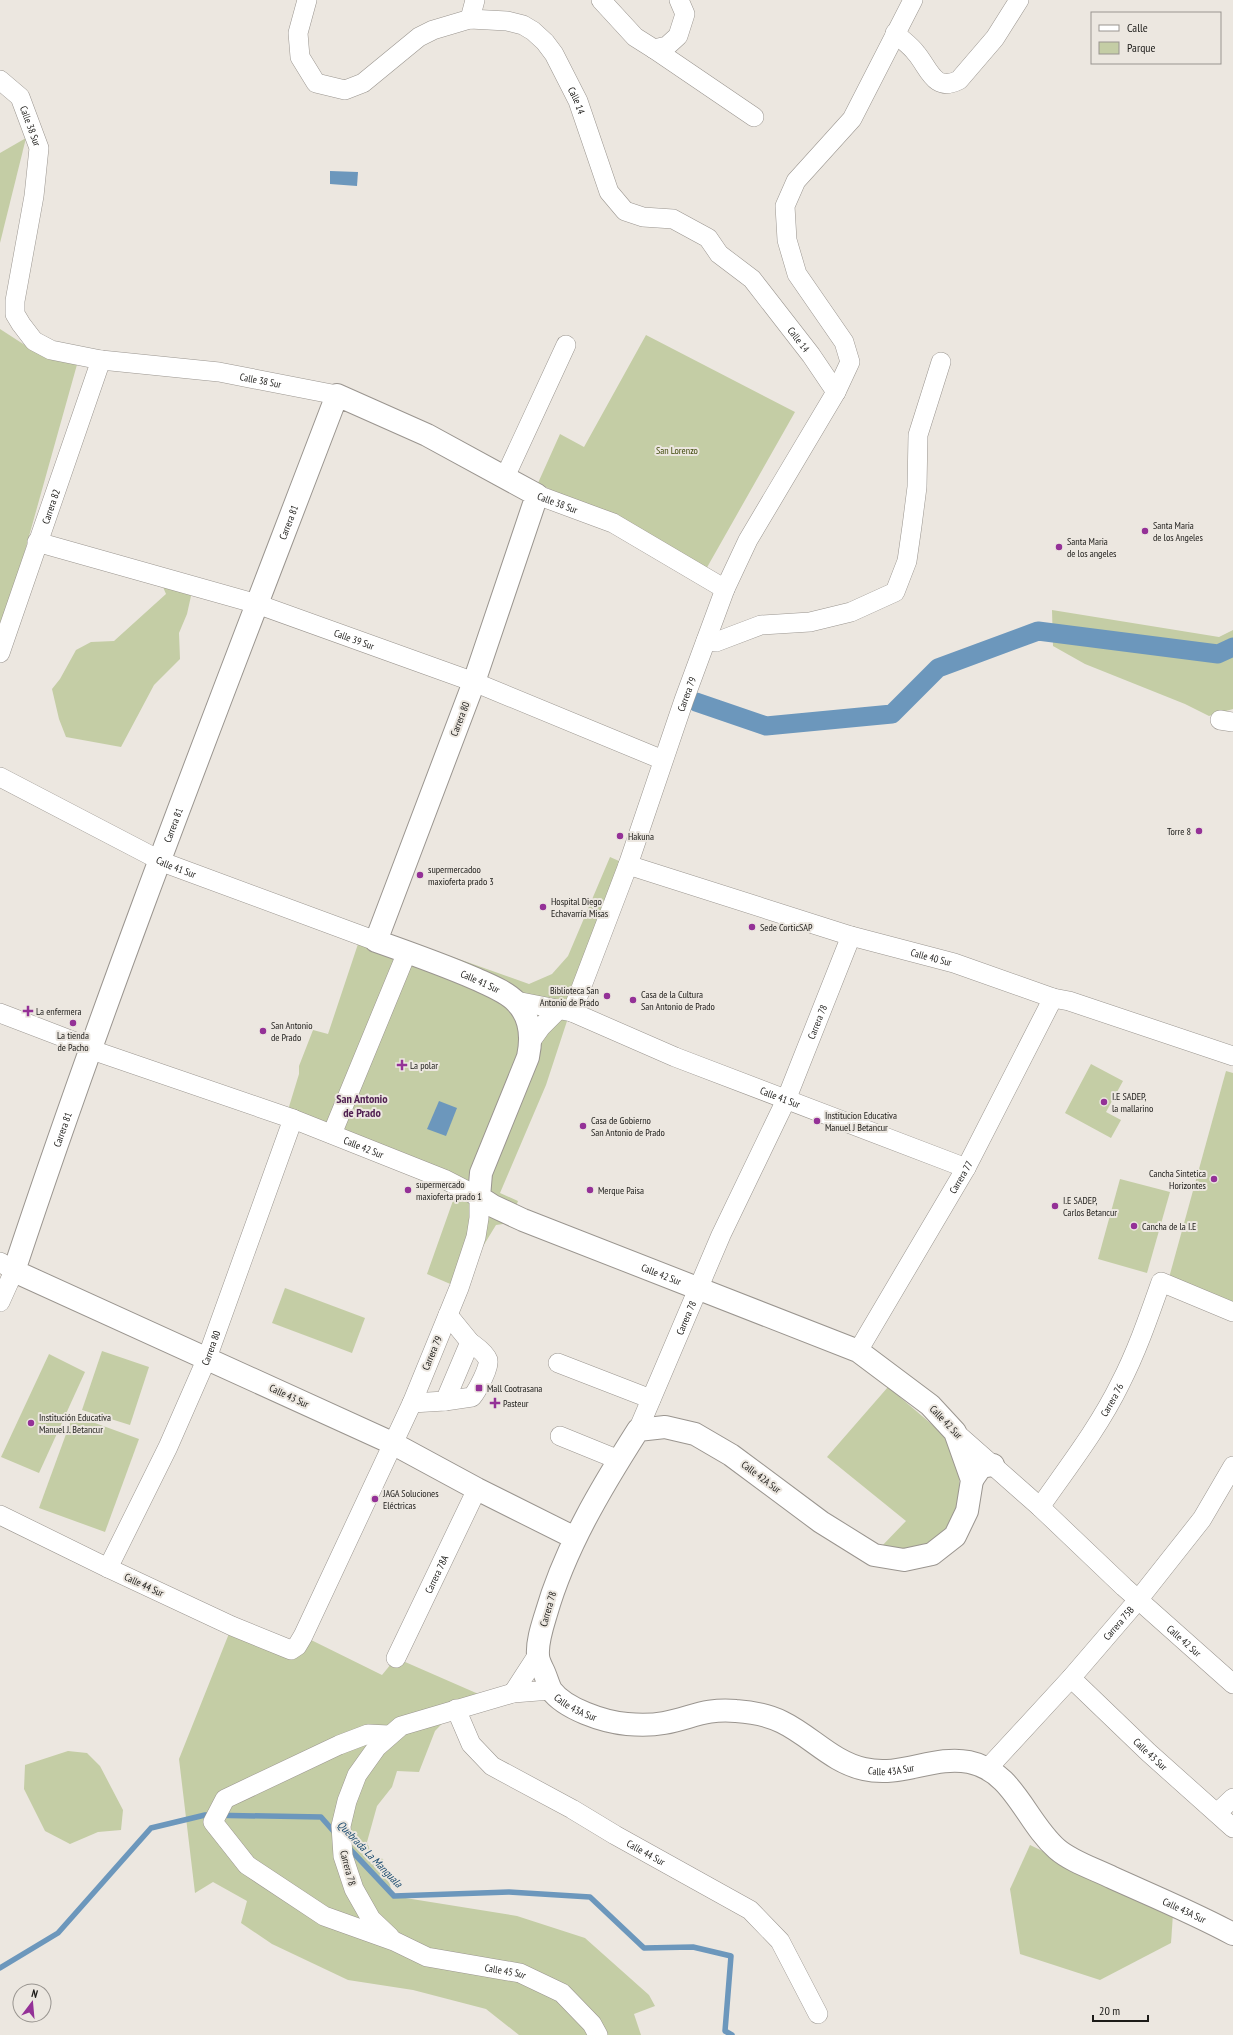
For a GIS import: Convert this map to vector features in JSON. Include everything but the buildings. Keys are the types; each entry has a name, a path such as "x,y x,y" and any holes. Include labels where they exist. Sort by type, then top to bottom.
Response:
{"main road":[{"name":"Calle 38 Sur","path":"337,395 426,434 537,494"},
{"name":"Carrera 81","path":"7,1267 159,860 337,395"},
{"name":"Carrera 80","path":"376,940 474,682 537,494"},
{"name":"Calle 41 Sur","path":"376,940 486,984 516,1001"},
{"name":"Carrera 79","path":"479,1197 480,1174 528,1057 531,1041 529,1025 523,1010 516,1001"},
{"name":"Calle 42 Sur","path":"479,1197 493,1206 527,1222 858,1351 930,1405 955,1432"},
{"name":"Calle 43 Sur","path":"7,1267 392,1443 477,1489 575,1538"},
{"name":"Calle 42A Sur","path":"638,1430 665,1427 695,1434 731,1455 822,1522 874,1555 904,1560 932,1554 955,1536 967,1511 972,1480"},
{"name":"Carrera 78","path":"538,1656 540,1635 552,1591 575,1538 619,1460 638,1430"},
{"path":"955,1432 972,1480"},
{"path":"972,1480 981,1467 993,1466"},
{"name":"Calle 43A Sur","path":"538,1656 551,1690 569,1704 590,1716 626,1724 663,1723 698,1713 724,1710 753,1712 783,1722 837,1759 860,1768 879,1773 902,1771 951,1761 968,1762 988,1768 1006,1782 1042,1834 1058,1850 1080,1863 1195,1913 1233,1934"}],"street":[{"name":"Calle 14","path":"307,0 298,33 300,57 316,83 346,90 363,83 419,37 432,30 470,19 507,21 522,25 533,31 545,42 578,101 609,192 625,211 643,217 673,219 708,238 718,254 752,279 811,354 836,392"},
{"path":"470,19 476,0"},
{"path":"602,0 635,37 754,117"},
{"path":"654,49 667,46 678,36 685,14 679,0"},
{"name":"Carrera 79","path":"531,1041 542,1027 565,1011 628,865 663,760 725,589 748,540 836,392 850,362 844,342 797,274 787,240 785,206 796,181 852,119 913,0"},
{"path":"895,34 915,52 936,80 946,84 953,83 959,80 995,38 1019,0"},
{"name":"Calle 38 Sur","path":"0,80 20,97 39,148 34,196 15,301 15,314 34,341 51,350 101,360 219,372 337,395"},
{"path":"505,477 566,345"},
{"name":"Carrera 82","path":"0,653 101,360"},
{"path":"706,640 716,642 761,625 810,622 851,612 871,605 895,592 907,561 917,487 918,435 941,362"},
{"name":"Calle 38 Sur","path":"537,494 613,523 725,589"},
{"name":"Calle 39 Sur","path":"37,542 257,604 474,682 663,760"},
{"name":"Calle 41 Sur","path":"0,777 159,860 376,940"},
{"name":"Calle 40 Sur","path":"628,865 851,936 954,963 1053,998 1069,1001 1233,1056"},
{"name":"Carrera 78","path":"638,1430 698,1288 786,1100 851,936"},
{"path":"332,1134 407,952"},
{"name":"Carrera 77","path":"858,1351 966,1168 1053,998"},
{"name":"Calle 41 Sur","path":"516,1001 565,1011 675,1057 966,1168"},
{"name":"Calle 42 Sur","path":"0,1012 90,1048 332,1134 444,1178 479,1197"},
{"name":"Carrera 80","path":"108,1568 168,1447 207,1358 293,1119"},
{"name":"Carrera 79","path":"291,1650 297,1646 303,1636 412,1402 448,1316 476,1237 479,1218 479,1197"},
{"name":"Carrera 81","path":"0,1302 7,1267"},
{"name":"Carrera 76","path":"1040,1507 1084,1445 1120,1384 1145,1327 1161,1282 1233,1312"},
{"path":"412,1402 445,1401 472,1397 487,1367 488,1360 485,1355 470,1342 448,1316"},
{"path":"445,1401 470,1342"},
{"path":"558,1363 651,1399"},
{"name":"Calle 42 Sur","path":"955,1432 1040,1507 1138,1600 1233,1684"},
{"path":"560,1436 619,1460"},
{"name":"Carrera 75B","path":"988,1768 1071,1678 1138,1600 1202,1519 1233,1466"},
{"name":"Carrera 78A","path":"396,1658 477,1489"},
{"name":"Calle 44 Sur","path":"0,1514 108,1568 239,1629 291,1650"},
{"name":"Carrera 78","path":"513,1693 538,1656"},
{"name":"Calle 43 Sur","path":"1071,1678 1148,1752 1233,1828"},
{"name":"Carrera 78","path":"394,1941 371,1919 354,1889 343,1856 341,1826 347,1801 357,1775 383,1741 401,1726 513,1693 551,1690"},
{"name":"Calle 44 Sur","path":"456,1709 471,1744 492,1766 572,1809 615,1835 750,1910 780,1941 818,2014"},
{"path":"383,1741 368,1734 339,1745 225,1799 213,1822 247,1865 324,1916 394,1941"},
{"path":"1217,1813 1233,1798"},
{"name":"Calle 45 Sur","path":"394,1941 427,1957 520,1973 562,1994 592,2024 598,2035"}],"green space":[{"path":"26,138 0,243 0,153"},
{"path":"0,329 34,351 78,361 0,640"},
{"name":"San Lorenzo","path":"646,335 795,412 705,571 538,483 560,434 584,447"},
{"path":"160,580 180,582 191,596 187,614 179,633 180,659 154,685 121,747 66,737 59,719 52,689 60,679 76,650 91,642 114,641 166,594"},
{"path":"1052,610 1219,637 1233,630 1233,709 1209,716 1185,704 1085,664 1053,646"},
{"path":"610,857 628,865 568,1018 546,1085 500,1193 518,1201 510,1223 496,1225 474,1261 462,1289 427,1274 455,1195 369,1158 288,1110 299,1074 299,1066 313,1030 328,1034 361,935 391,935 529,984 552,974 568,956"},
{"path":"1091,1064 1123,1081 1106,1112 1121,1120 1111,1138 1065,1113"},
{"name":"Cancha Sintetica Horizontes","path":"1226,1071 1233,1073 1233,1304 1167,1285"},
{"name":"Cancha de la I.E","path":"1120,1179 1170,1192 1147,1273 1098,1259"},
{"path":"285,1288 365,1318 352,1353 272,1323"},
{"path":"102,1351 149,1367 130,1425 82,1410"},
{"path":"49,1354 85,1372 39,1473 1,1457"},
{"path":"888,1387 949,1439 958,1466 961,1497 956,1515 943,1532 928,1545 907,1551 880,1548 906,1521 827,1457"},
{"path":"73,1415 139,1439 105,1532 39,1508"},
{"path":"232,1626 281,1648 303,1636 382,1675 396,1658 483,1696 507,1685 537,1656 513,1693 456,1709 435,1731 419,1772 397,1771 392,1787 377,1806 367,1842 372,1856 383,1859 393,1896 517,1916 585,1938 649,1995 655,2006 634,2014 641,2035 519,2035 486,2009 413,1990 348,1980 272,1944 241,1923 247,1901 213,1882 195,1893 179,1759"},
{"path":"68,1751 87,1753 100,1766 123,1810 121,1830 98,1832 70,1844 45,1831 24,1789 25,1765"},
{"path":"1030,1845 1173,1914 1171,1943 1100,1980 1020,1954 1010,1889"}],"water":[{"path":"330,171 358,172 357,186 330,184"},
{"path":"439,1101 457,1108 446,1136 427,1129"}],"waterway":[{"path":"696,702 766,726 892,714 938,668 1038,631 1218,654 1233,647"},
{"name":"Quebrada La Manguala","path":"0,1968 58,1933 151,1828 205,1815 321,1817 336,1834"},
{"name":"Quebrada La Manguala","path":"347,1846 394,1896 509,1892 590,1897 644,1948 693,1947 731,1956 725,2031 732,2035"}],"place":[{"name":"Santa Maria de los Angeles","path":"1145,531"},
{"name":"Santa Maria de los angeles","path":"1059,547"},
{"name":"Torre 8","path":"1199,831"},
{"name":"Hakuna","path":"620,836"},
{"name":"supermercadoo maxioferta prado 3","path":"420,875"},
{"name":"Hospital Diego Echavarría Misas","path":"543,907"},
{"name":"Sede CorticSAP","path":"752,927"},
{"name":"Biblioteca San Antonio de Prado","path":"607,996"},
{"name":"Casa de la Cultura San Antonio de Prado","path":"633,1000"},
{"name":"La enfermera","path":"28,1011"},
{"name":"La tienda de Pacho","path":"73,1023"},
{"name":"San Antonio de Prado","path":"263,1031"},
{"name":"La polar","path":"402,1065"},
{"name":"I.E SADEP, la mallarino","path":"1104,1102"},
{"name":"Institucion Educativa Manuel J Betancur","path":"817,1121"},
{"name":"Casa de Gobierno San Antonio de Prado","path":"583,1126"},
{"name":"Cancha Sintetica Horizontes","path":"1214,1179"},
{"name":"supermercado maxioferta prado 1","path":"408,1190"},
{"name":"Merque Paisa","path":"590,1190"},
{"name":"I.E SADEP, Carlos Betancur","path":"1055,1206"},
{"name":"Cancha de la I.E","path":"1134,1226"},
{"name":"Mall Cootrasana","path":"479,1388"},
{"name":"Pasteur","path":"495,1403"},
{"name":"Institución Educativa Manuel J. Betancur","path":"31,1423"},
{"name":"JAGA Soluciones Eléctricas","path":"375,1499"}],"district":[{"name":"San Antonio de Prado","path":"362,1105"}]}
